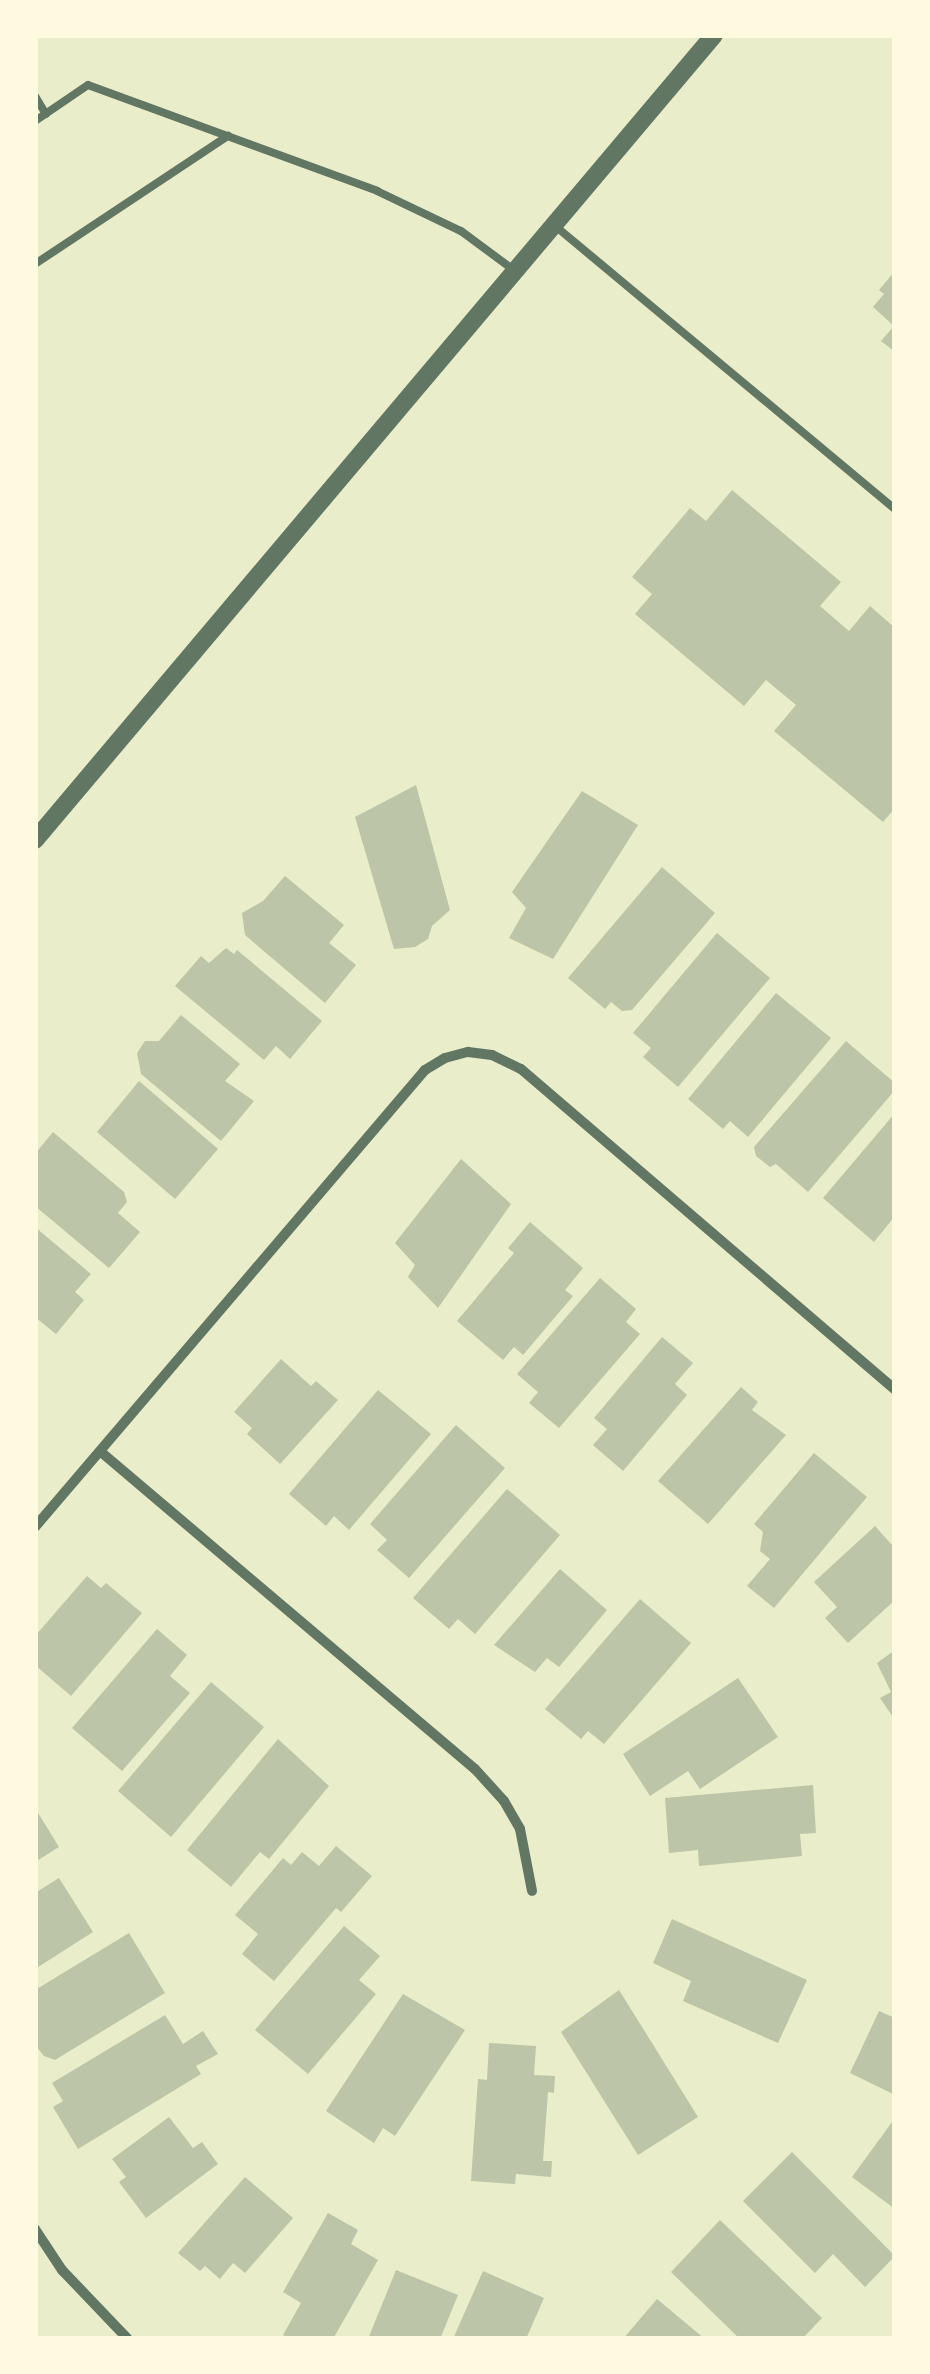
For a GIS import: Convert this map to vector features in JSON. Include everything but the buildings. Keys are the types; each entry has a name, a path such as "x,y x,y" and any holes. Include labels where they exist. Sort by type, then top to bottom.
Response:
{"street":[{"path":"35,840 714,35"},
{"path":"35,1527 425,1070 444,1058 468,1052 492,1055 520,1069 895,1390"},
{"path":"101,1452 475,1769 504,1802 520,1828 532,1891"},
{"path":"35,2229 62,2270 128,2339"}],"lane":[{"path":"35,121 88,85 377,190 461,231 515,271"},
{"path":"35,96 46,114"},
{"path":"35,264 228,136"},
{"path":"554,224 895,509"}]}
